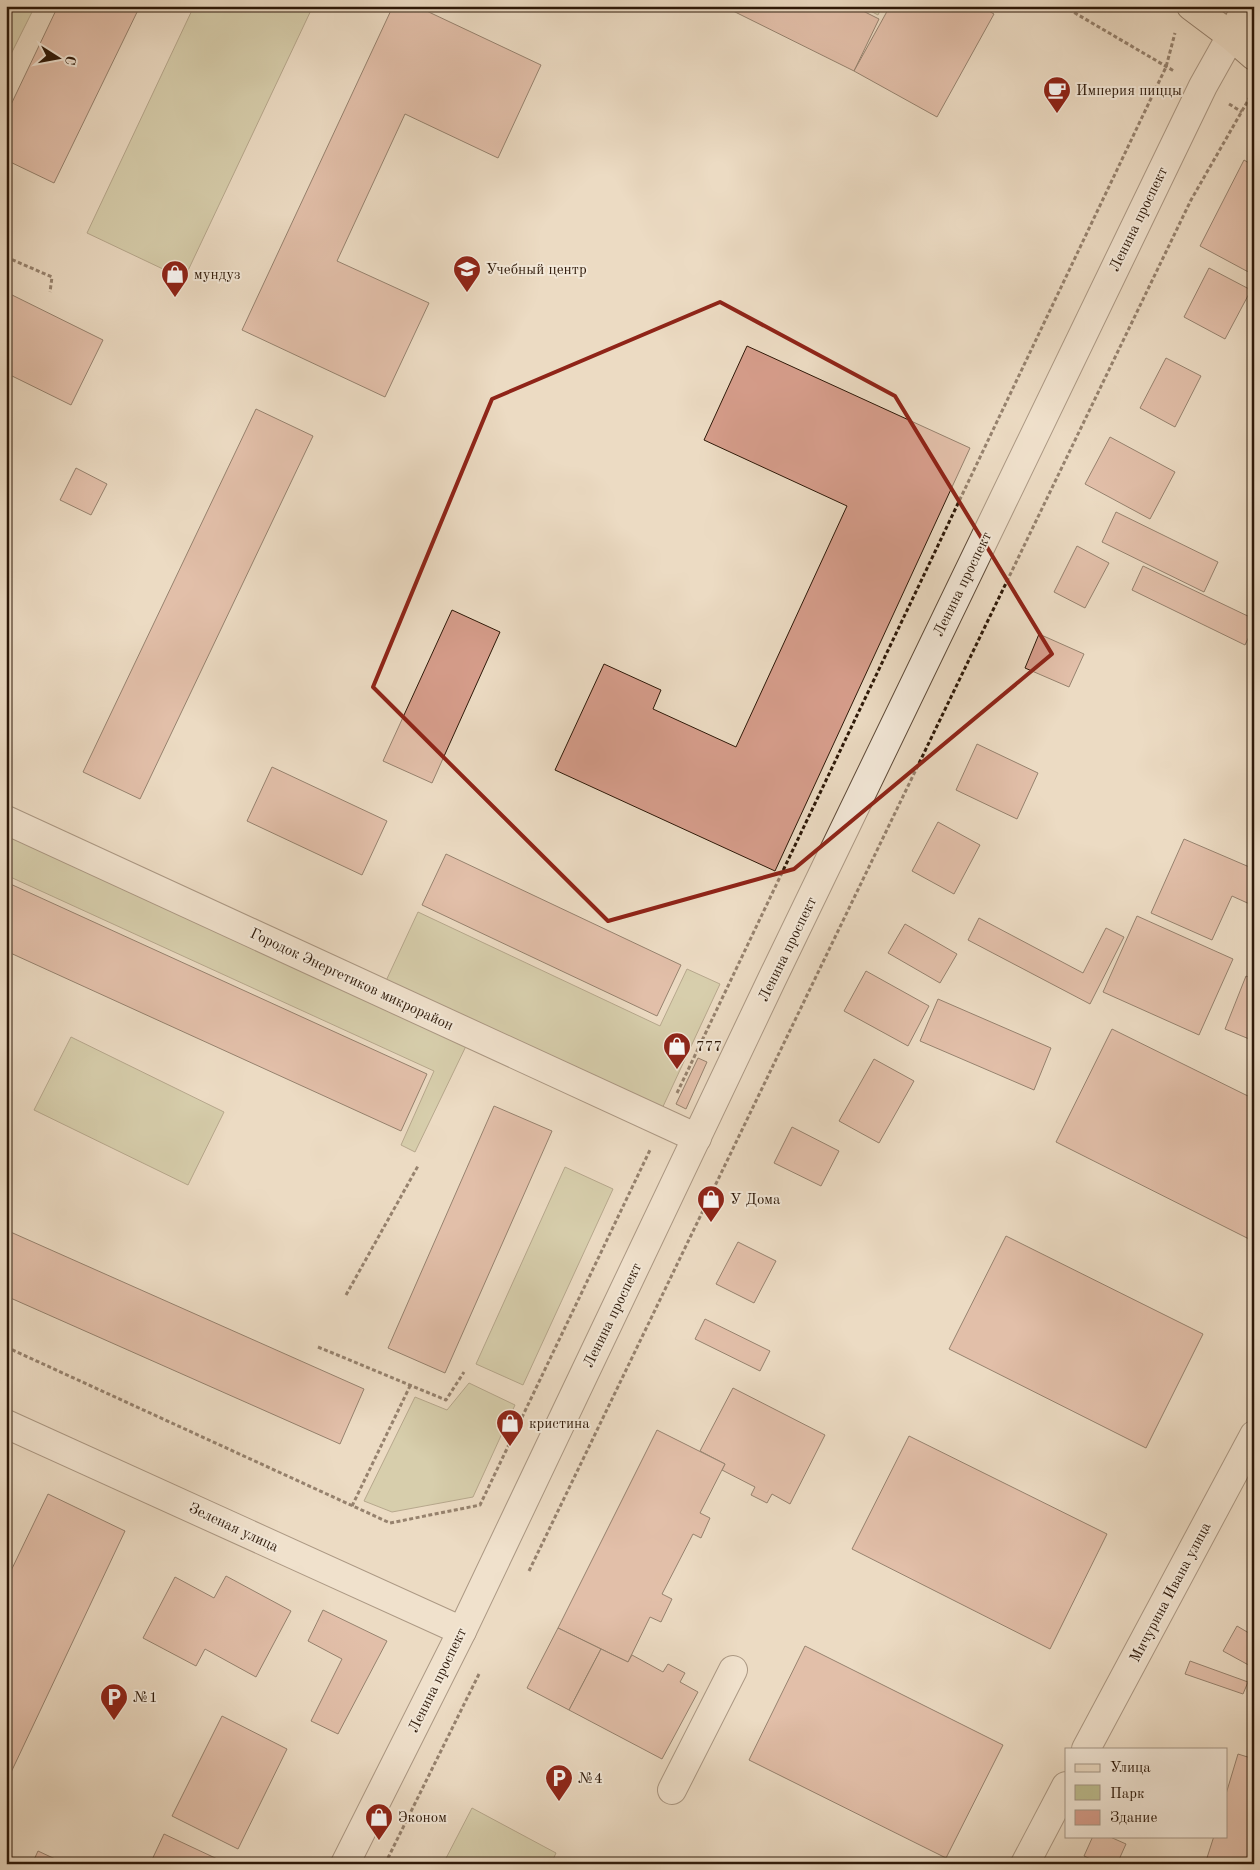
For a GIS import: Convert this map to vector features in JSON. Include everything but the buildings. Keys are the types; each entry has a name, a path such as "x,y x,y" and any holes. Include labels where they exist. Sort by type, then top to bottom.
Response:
{"main road":[{"path":"1191,6 1254,56"},
{"path":"1231,36 1247,6"}],"street":[{"name":"Ленина проспект","path":"345,1864 462,1631 1203,86 1231,36"},
{"name":"Городок Энергетиков микрорайон","path":"6,820 697,1138"},
{"name":"Зеленая улица","path":"6,1424 462,1631"},
{"name":"Мичурина Ивана улица","path":"1087,1748 1254,1435"},
{"path":"672,1790 733,1670"},
{"path":"1025,1864 1065,1788"}],"path":[{"path":"1063,6 1166,67 1203,86 1242,112"},
{"path":"6,1347 390,1523 480,1505 1166,67 1175,32"},
{"path":"526,1577 1191,200 1254,90"},
{"path":"6,257 52,278 50,292"},
{"path":"346,1295 418,1166"},
{"path":"318,1347 446,1400 464,1372"},
{"path":"352,1506 411,1384"},
{"path":"385,1864 482,1667"}],"highlighted area":[{"path":"720,302 895,396 1052,654 794,869 608,921 373,687 492,399"}],"green space":[{"path":"6,6 35,6 6,64"},
{"path":"194,6 313,6 184,279 87,233"},
{"path":"861,6 882,6 878,15"},
{"path":"6,831 467,1044 415,1152 401,1145 434,1071 6,875"},
{"path":"418,912 660,1026 687,969 720,984 660,1113 385,983"},
{"path":"71,1037 224,1112 188,1185 34,1110"},
{"path":"565,1167 613,1189 523,1385 476,1364"},
{"path":"469,1383 515,1405 473,1497 392,1512 364,1501 415,1397 447,1410"},
{"path":"472,1808 556,1853 551,1864 443,1864"}],"place":[{"name":"Империя пиццы","path":"1057,114"},
{"name":"Учебный центр","path":"467,293"},
{"name":"мундуз","path":"175,298"},
{"name":"777","path":"677,1070"},
{"name":"У Дома","path":"711,1223"},
{"name":"кристина","path":"510,1447"},
{"name":"№1","path":"114,1721"},
{"name":"№4","path":"559,1802"},
{"name":"Эконом","path":"379,1841"}]}
